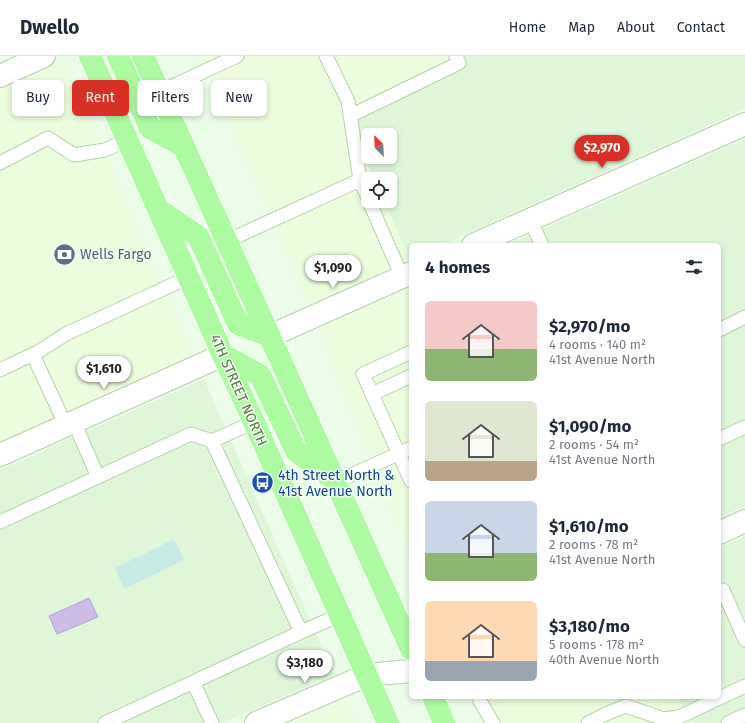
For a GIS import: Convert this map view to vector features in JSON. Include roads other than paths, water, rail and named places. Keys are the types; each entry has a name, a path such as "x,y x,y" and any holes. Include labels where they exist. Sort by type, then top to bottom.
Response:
{"main road":[{"name":"4TH STREET NORTH","path":"90,56 388,723"},
{"path":"118,56 150,128 183,146"},
{"path":"143,56 154,80"},
{"path":"170,116 409,645"},
{"path":"158,209 198,236 238,324 270,336"},
{"path":"223,355 260,375 296,451 336,482"},
{"path":"433,699 444,723"}],"street":[{"path":"0,76 44,56"},
{"path":"481,243 745,124"},
{"path":"270,336 406,275"},
{"path":"0,456 223,355"},
{"path":"721,532 745,521"},
{"path":"256,723 367,675 409,670"}],"lane":[{"path":"186,80 237,56"},
{"path":"227,241 360,180 348,101 326,56"},
{"path":"350,116 457,60"},
{"path":"0,163 48,138 74,154 104,150 127,140"},
{"path":"372,208 406,275"},
{"path":"530,220 541,243"},
{"path":"0,370 33,355 66,334 189,277"},
{"path":"721,329 745,317"},
{"path":"409,353 363,374 409,477"},
{"path":"33,355 98,477"},
{"path":"372,394 409,377"},
{"path":"0,522 191,434 212,441 254,422"},
{"path":"721,438 745,427"},
{"path":"212,441 301,632"},
{"path":"398,453 406,442 409,441"},
{"path":"336,482 409,449"},
{"path":"721,591 723,590 745,640"},
{"path":"105,723 301,632 340,616"},
{"path":"193,682 212,723"},
{"path":"721,695 745,686"},
{"path":"480,699 493,723"},
{"path":"588,723 626,706 664,719 679,717 713,699"},
{"path":"728,723 745,715"}],"place":[{"name":"Wells Fargo","path":"65,254"},
{"name":"4th Street North & 41st Avenue North","path":"263,483"}]}
